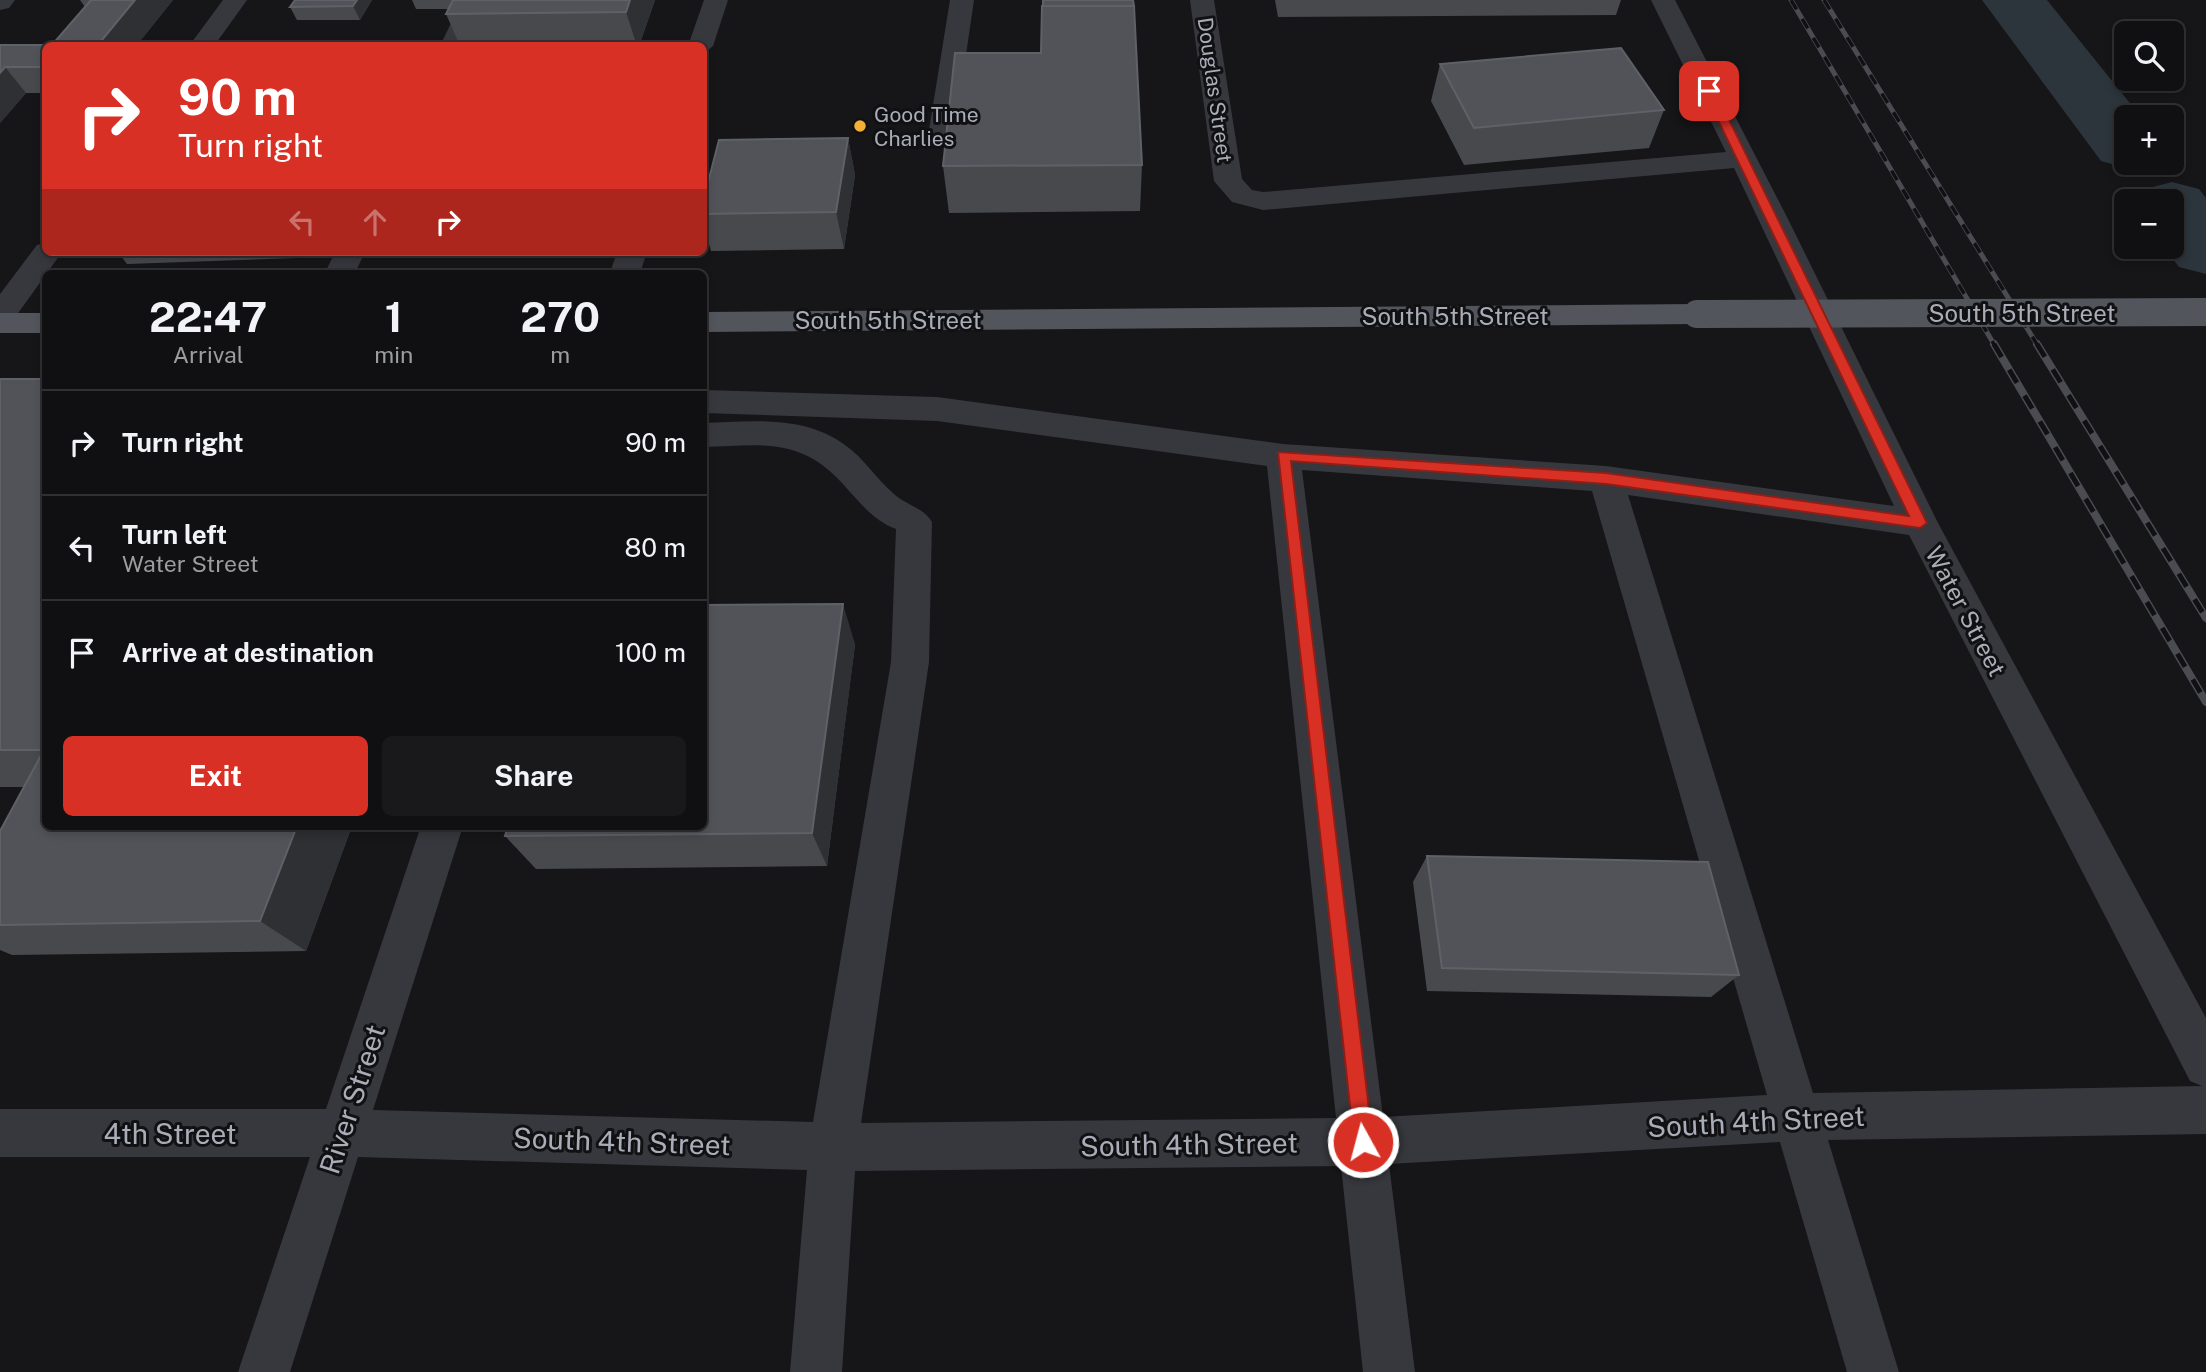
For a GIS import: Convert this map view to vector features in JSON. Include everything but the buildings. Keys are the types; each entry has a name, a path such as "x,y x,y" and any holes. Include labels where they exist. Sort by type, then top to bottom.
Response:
{"main road":[{"name":"South 5th Street","path":"707,321 2206,312"},
{"path":"0,323 42,323"}],"street":[{"path":"204,42 235,0"},
{"path":"454,42 474,0"},
{"path":"702,42 716,0"},
{"path":"942,130 962,0"},
{"name":"Douglas Street","path":"1202,0 1228,181 1242,196 1263,201 1744,159"},
{"name":"Water Street","path":"1663,0 1744,159 1920,523 2206,1065"},
{"path":"0,316 44,256"},
{"path":"707,401 937,409 1283,456 1606,479 1920,523"},
{"path":"707,435 775,434 806,440 832,453 896,518 915,523 910,662 833,1147 816,1372"},
{"path":"1283,456 1389,1372"},
{"path":"1606,479 1873,1372"},
{"name":"River Street","path":"264,1372 441,830"},
{"name":"South 4th Street","path":"340,1133 833,1147 1363,1142 1798,1117 2206,1110"},
{"name":"4th Street","path":"0,1133 340,1133"}],"waterway":[{"path":"2014,0 2114,130"},
{"path":"2184,221 2206,249"}],"railway":[{"path":"1791,0 1995,346"},
{"path":"1824,0 2038,346"},
{"path":"1994,344 2206,702"},
{"path":"2037,344 2206,618"}],"place":[{"name":"Good Time Charlies","path":"860,126"}],"route":[{"path":"1363,1142 1283,456 1606,479 1920,523 1774,219 1709,91"}]}
